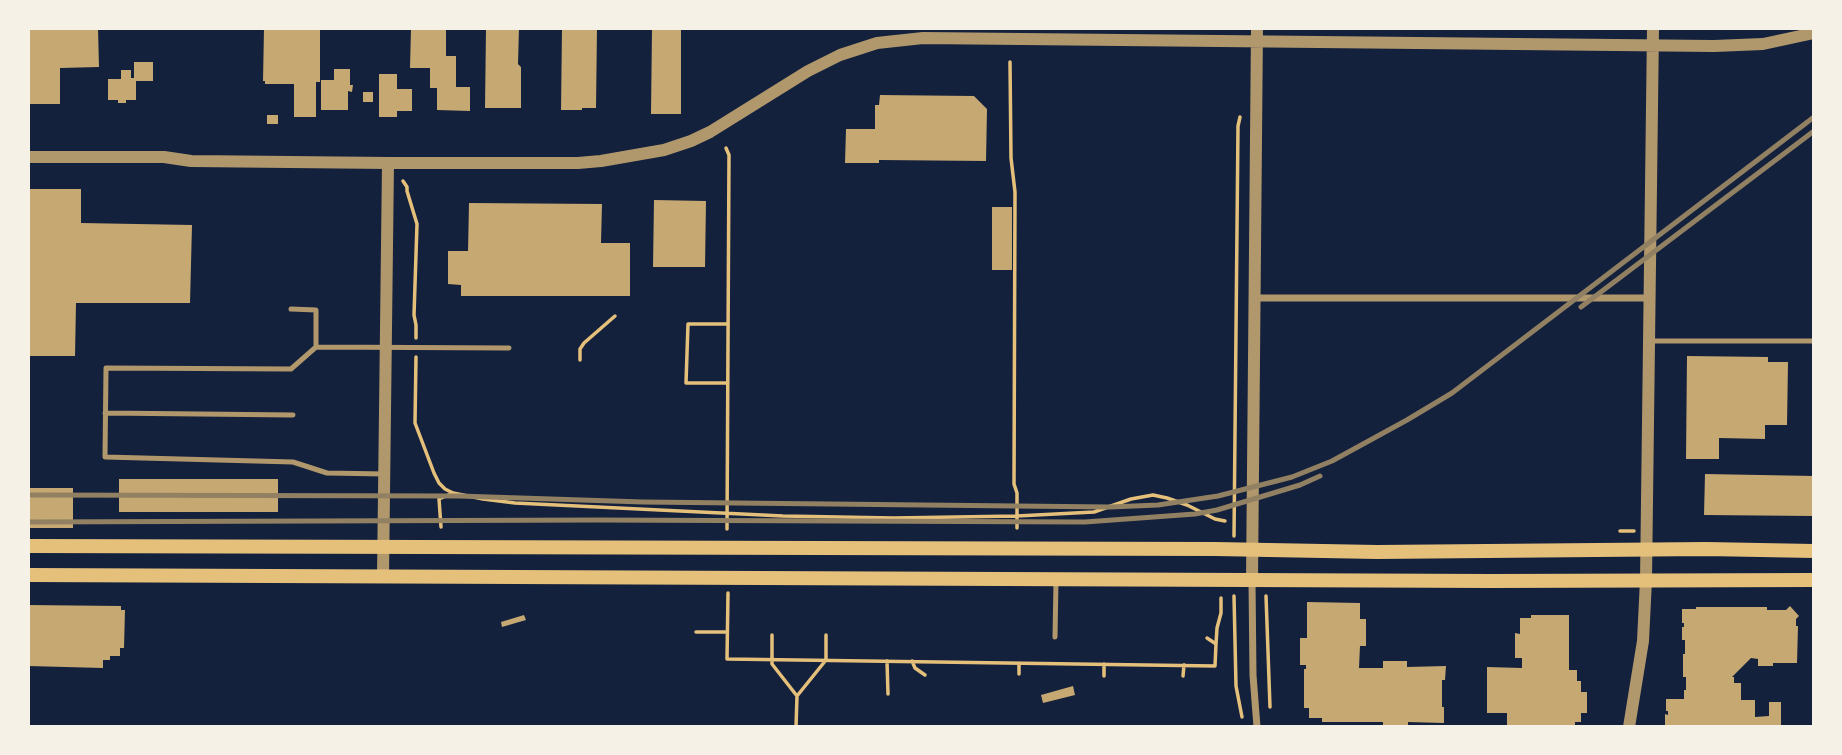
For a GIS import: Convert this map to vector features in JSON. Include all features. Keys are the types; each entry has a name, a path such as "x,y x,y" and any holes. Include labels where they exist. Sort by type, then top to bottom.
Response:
{"main road":[{"path":"28,546 1234,549 1386,552 1706,549 1814,551"},
{"path":"28,575 1814,580"}],"street":[{"path":"1629,727 1643,641 1646,580 1653,28"},
{"path":"28,157 164,158 191,161 578,163 635,156 664,150 710,132 808,71 840,55 897,40 923,38 1022,33 1256,34 1653,45 1763,44 1814,33"},
{"path":"1256,34 1252,580 1253,675 1257,727"},
{"path":"383,576 388,163"},
{"path":"1254,298 1650,298"}],"lane":[{"path":"291,309 316,310 316,347"},
{"path":"1649,341 1814,341"},
{"path":"384,474 327,473 293,462 105,457 106,368 291,369 316,347 509,348"},
{"path":"105,413 293,415"},
{"path":"1055,637 1056,579"}],"path":[{"path":"1010,62 1011,158 1015,192 1014,484 1017,493 1017,528"},
{"path":"1234,549 1238,126 1241,114"},
{"path":"726,148 729,155 727,529"},
{"path":"407,187 417,224 414,316 416,336"},
{"path":"580,360 580,349 584,343 615,316"},
{"path":"728,324 688,324 687,383 728,383"},
{"path":"416,355 415,423 439,483 453,493 515,503 728,514 894,518 1094,512 1131,499 1153,495 1225,521"},
{"path":"441,527 439,499 453,493"},
{"path":"1234,580 1236,687 1244,726"},
{"path":"728,592 727,659 1215,666 1221,598"},
{"path":"696,632 727,632"},
{"path":"772,635 772,664 797,696"},
{"path":"796,727 797,696 826,660 826,635"},
{"path":"1208,638 1216,644"},
{"path":"887,661 888,694"},
{"path":"912,661 915,668 925,675"},
{"path":"1019,674 1020,663"},
{"path":"1104,664 1104,676"},
{"path":"1184,665 1184,676"}],"building":[{"path":"98,28 99,67 60,68 60,104 28,104 28,30"},
{"path":"264,28 320,28 320,82 316,82 316,117 294,117 294,84 265,84 263,81"},
{"path":"411,28 446,30 446,56 456,56 456,87 470,87 470,111 437,110 437,88 430,88 430,68 410,68"},
{"path":"486,28 519,28 521,108 485,108"},
{"path":"562,28 597,28 596,108 561,110"},
{"path":"652,28 681,28 681,114 651,114"},
{"path":"134,62 153,62 153,81 136,81 136,100 118,103 118,100 108,100 108,79 121,79 121,70 131,70 131,78 134,78"},
{"path":"334,69 350,69 350,85 353,85 352,92 348,91 348,110 321,110 321,80 334,80"},
{"path":"379,74 397,74 397,89 412,89 412,111 397,111 397,117 379,117"},
{"path":"363,92 373,92 373,102 363,102"},
{"path":"880,95 974,96 987,109 986,161 879,160 879,163 845,163 846,129 875,129 875,105 879,105"},
{"path":"267,115 278,115 278,124 267,124"},
{"path":"28,189 81,189 81,223 192,225 190,303 76,303 75,356 28,356"},
{"path":"654,200 706,201 705,267 653,267"},
{"path":"469,203 602,204 601,243 630,243 630,296 461,296 461,285 448,284 448,251 468,251"},
{"path":"992,207 1012,207 1012,270 992,270"},
{"path":"1687,356 1768,357 1768,362 1788,362 1787,425 1765,425 1765,439 1719,438 1719,459 1686,459"},
{"path":"1705,474 1814,476 1814,516 1704,515"},
{"path":"119,479 278,479 278,512 119,512"},
{"path":"28,488 73,488 73,528 28,528"},
{"path":"1307,602 1360,603 1360,619 1366,619 1366,646 1360,646 1359,668 1383,668 1383,661 1407,661 1407,667 1446,666 1445,680 1442,680 1444,723 1408,722 1408,727 1383,727 1383,722 1322,722 1322,718 1309,718 1309,708 1304,708 1306,665 1300,665 1300,638 1307,638"},
{"path":"28,605 121,606 121,610 125,610 124,648 120,648 120,656 110,656 110,660 103,660 103,668 28,666"},
{"path":"1790,606 1799,616 1796,619 1797,663 1758,666 1758,659 1751,658 1732,677 1734,683 1741,683 1741,700 1755,700 1755,717 1769,716 1769,702 1781,702 1781,727 1665,727 1665,714 1668,715 1666,699 1684,699 1686,690 1686,677 1683,677 1685,640 1682,640 1682,609 1767,607 1767,610 1786,610"},
{"path":"524,615 526,620 502,627 501,622"},
{"path":"1531,615 1569,615 1569,670 1577,670 1581,692 1587,692 1587,713 1581,713 1581,722 1575,722 1575,727 1507,727 1507,713 1487,713 1487,667 1522,668 1522,658 1515,658 1515,633 1520,634 1520,618 1531,618"},
{"path":"1073,686 1075,695 1043,703 1041,695"}],"railway":[{"path":"28,495 459,496 643,502 1110,507 1158,505 1218,496 1292,477 1332,461 1452,393 1814,117"},
{"path":"1581,307 1814,131"},
{"path":"28,522 1085,522 1217,510 1300,485 1320,476"}]}
